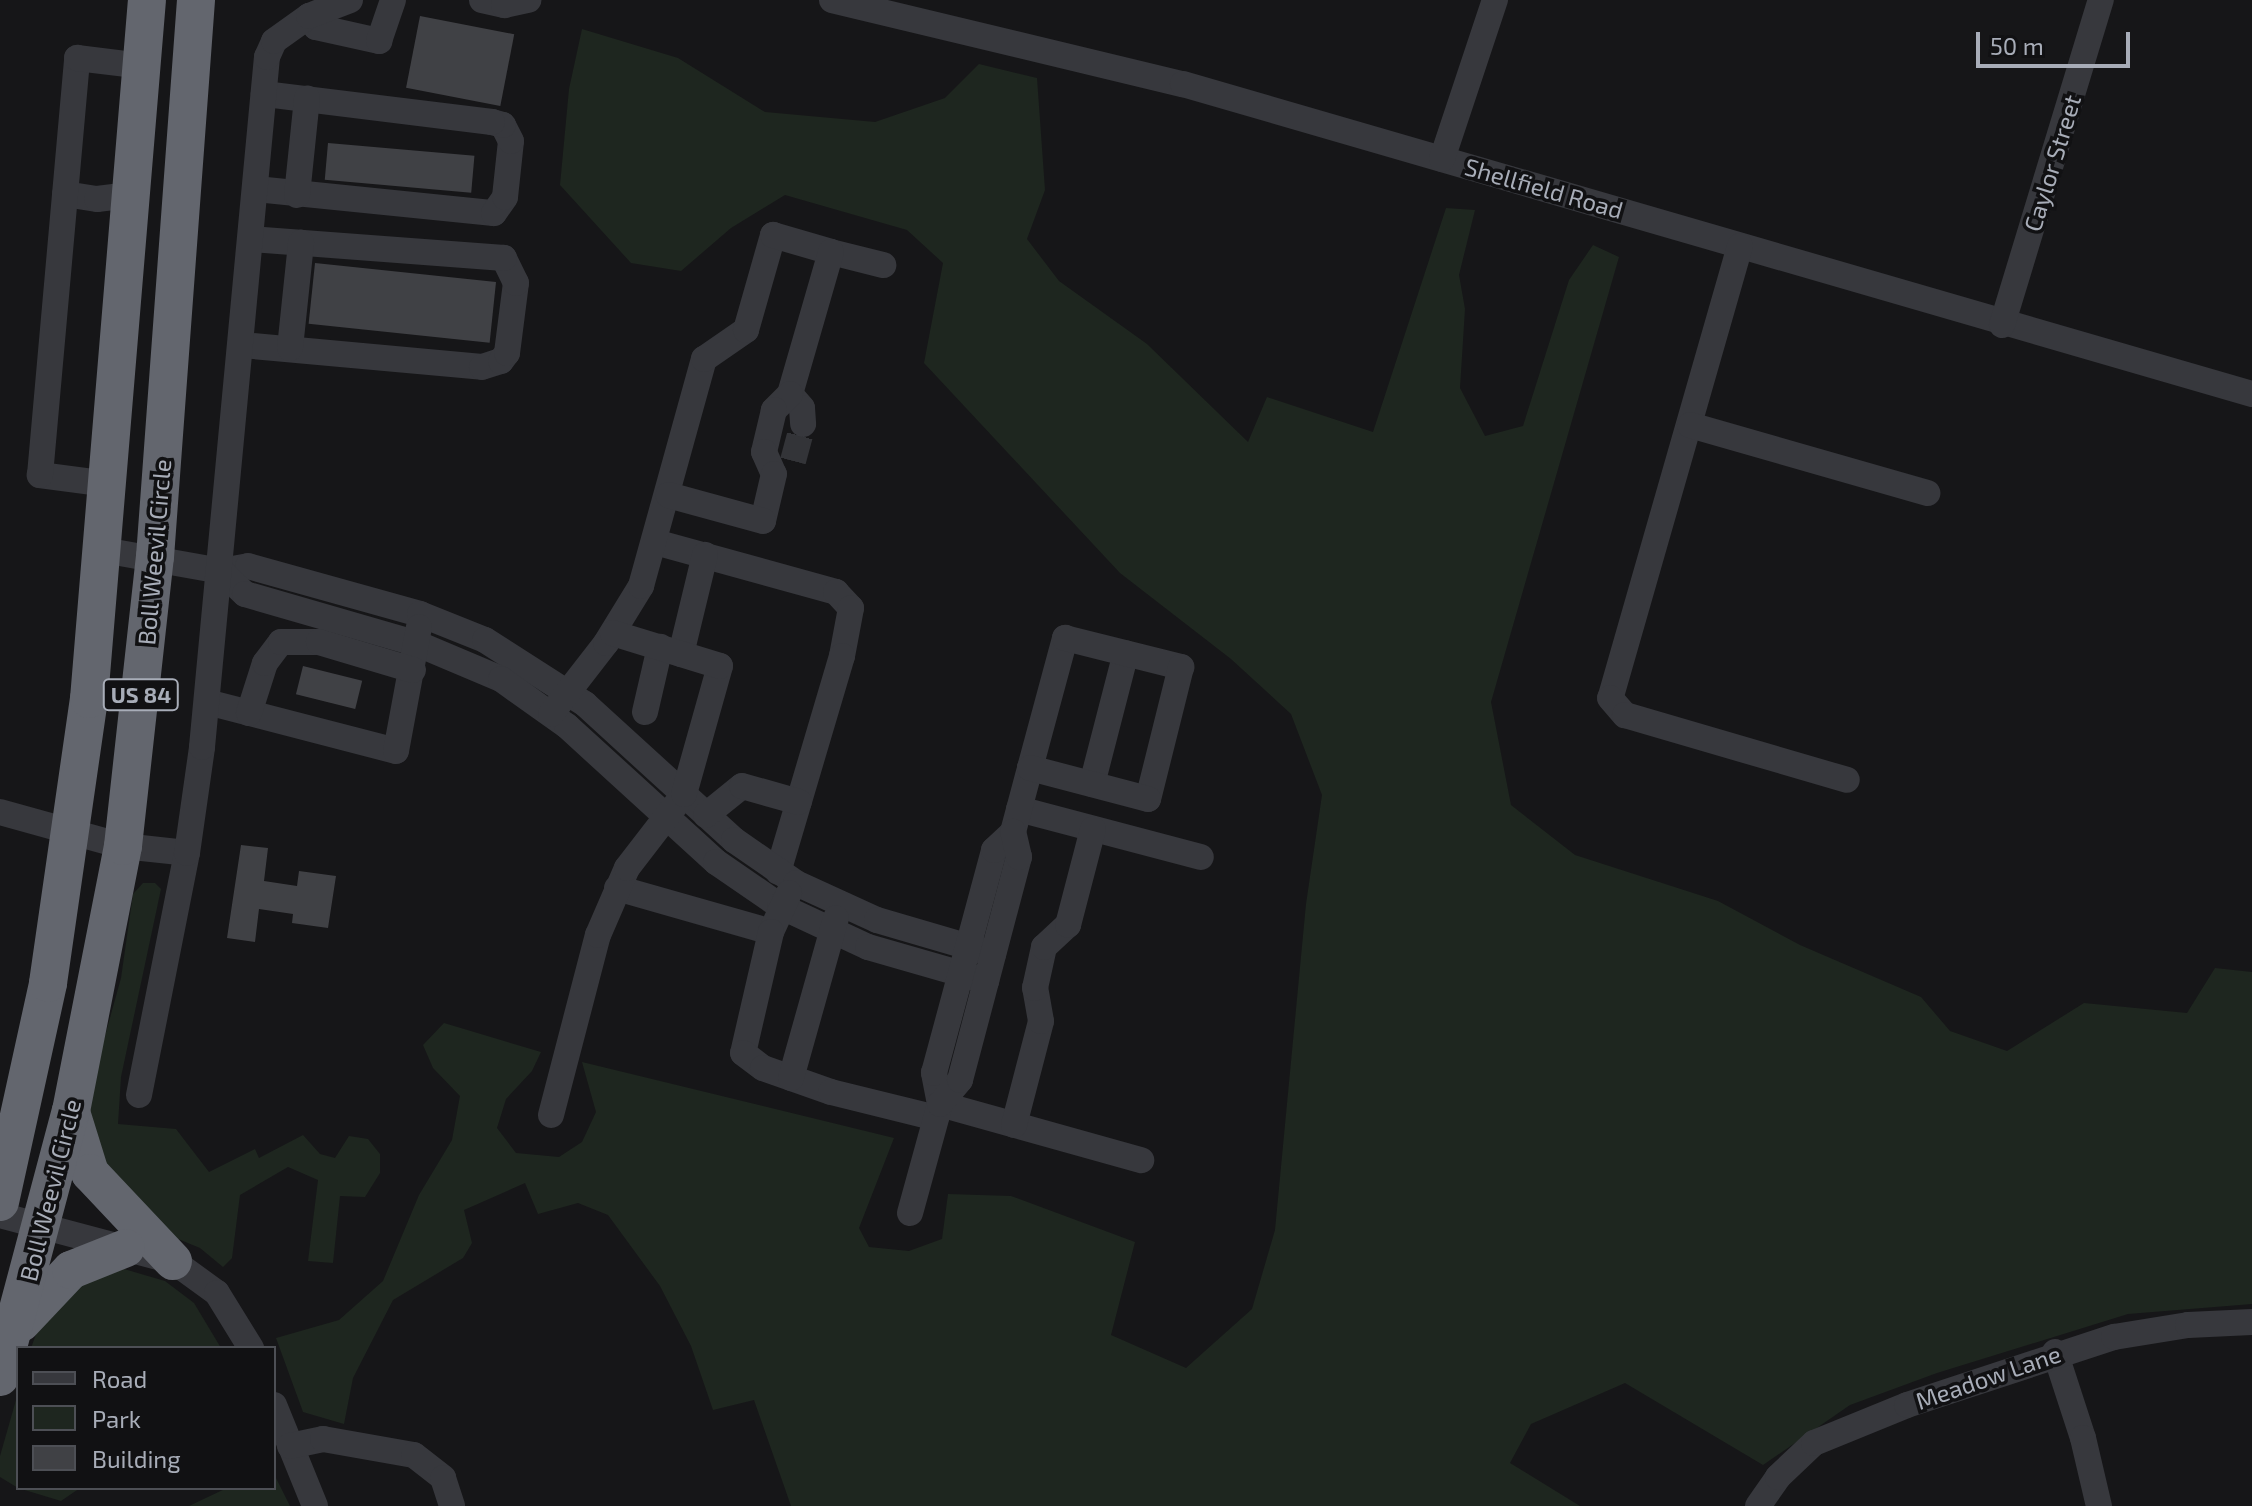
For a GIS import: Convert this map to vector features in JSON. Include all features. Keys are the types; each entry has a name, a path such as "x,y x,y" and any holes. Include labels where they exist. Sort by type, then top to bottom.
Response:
{"highway":[{"name":"Boll Weevil Circle","path":"0,1202 28,1088 71,834 103,550 128,242 114,197 142,66 147,0"},
{"name":"Boll Weevil Circle","path":"0,1377 71,1111 123,846 155,557 196,1"},
{"path":"114,197 165,212 177,251"},
{"path":"71,1111 90,1173 173,1261"},
{"path":"14,1331 71,1270 126,1248"}],"street":[{"path":"139,1095 187,853 207,702 264,94 274,41 309,16 350,0"},
{"path":"309,16 316,27 379,41 393,0"},
{"path":"482,0 504,5 528,0"},
{"name":"Shellfield Road","path":"832,0 1183,84 2002,325 2252,394"},
{"path":"1442,159 1495,0"},
{"name":"Caylor Street","path":"2002,325 2101,0"},
{"path":"108,484 40,475 77,58 142,66"},
{"path":"256,189 494,213 505,197 511,141 503,125 492,122 264,94"},
{"path":"297,195 307,99"},
{"path":"65,194 114,197"},
{"path":"551,714 613,633 641,586 704,359 746,330 773,235 883,265"},
{"path":"242,345 482,367 501,361 507,353 516,283 504,258 251,239"},
{"path":"290,348 301,243"},
{"path":"1740,246 1610,698 1625,715 1847,780"},
{"path":"668,495 763,521 783,467 764,452 774,410 790,394 831,252"},
{"path":"790,394 802,408 803,424"},
{"path":"1690,425 1927,493"},
{"path":"655,542 836,592 851,608 799,802 787,878 743,1053 750,1063 791,1078 1014,1125 1141,1160"},
{"path":"103,550 221,571 248,566 420,614 515,655 568,691 706,815 787,878 841,907 981,950"},
{"path":"645,712 705,555"},
{"path":"221,571 245,594 418,644 501,679 551,714 716,862 780,906 829,933 973,978"},
{"path":"207,702 396,751 418,644 420,614"},
{"path":"551,1115 598,935 617,888 665,816 684,794 720,666 613,633"},
{"path":"910,1213 938,1111 960,1080 973,978 981,950 1019,857 1016,820 1030,768 1065,638 1181,667 1148,799 1030,768"},
{"path":"249,713 265,663 281,642 319,642 413,670"},
{"path":"1092,784 1126,653"},
{"path":"706,815 742,786 799,802"},
{"path":"0,812 123,846 187,853"},
{"path":"1016,820 1093,829 1201,857"},
{"path":"1014,1125 1041,1021 1035,988 1044,947 1068,925 1093,829"},
{"path":"617,888 771,932"},
{"path":"791,1078 829,933 841,907"},
{"path":"0,1215 173,1261 217,1293 250,1346"},
{"name":"Meadow Lane","path":"1758,1506 1778,1477 1814,1443 2055,1352 2139,1332 2252,1322"},
{"path":"2055,1352 2083,1438 2099,1506"},
{"path":"276,1410 315,1506"},
{"path":"290,1446 323,1439 414,1455 443,1478 452,1506"}],"green space":[{"path":"582,29 678,58 765,112 875,122 945,98 979,64 1037,78 1045,190 1027,239 1059,281 1147,344 1248,442 1267,397 1373,432 1446,208 1475,210 1459,275 1465,309 1460,388 1485,436 1523,426 1569,280 1593,245 1619,257 1491,702 1511,805 1575,855 1718,901 1800,945 1921,997 1950,1031 2007,1051 2084,1003 2187,1013 2215,968 2252,972 2252,1304 2128,1314 1937,1373 1850,1405 1763,1465 1625,1383 1531,1424 1510,1463 1580,1506 791,1506 754,1400 713,1410 691,1346 660,1286 608,1215 578,1203 538,1214 525,1183 464,1210 472,1243 463,1258 393,1300 353,1378 344,1424 303,1412 276,1338 339,1320 383,1281 419,1195 452,1140 460,1096 433,1068 423,1045 444,1023 541,1052 532,1071 506,1099 497,1128 516,1153 559,1157 582,1142 596,1112 582,1062 894,1138 859,1228 869,1247 909,1251 942,1239 948,1194 1011,1196 1135,1242 1111,1335 1186,1368 1252,1309 1275,1230 1306,904 1322,795 1291,714 1231,659 1120,573 924,363 943,263 907,230 785,195 731,228 681,271 631,263 560,185 569,89"},
{"path":"143,883 155,883 161,889 121,1077 118,1124 176,1129 209,1172 255,1149 259,1158 303,1135 320,1154 335,1158 349,1136 368,1139 380,1154 380,1173 365,1197 340,1196 333,1263 308,1261 318,1180 288,1167 240,1195 232,1258 223,1267 200,1248 166,1234 112,1192 87,1101 121,978 133,894"},
{"path":"107,1264 165,1281 194,1303 220,1346 32,1346 49,1299"},
{"path":"16,1400 16,1487 0,1477 0,1456"},
{"path":"276,1478 290,1506 189,1506 223,1490 276,1490"},
{"path":"25,1490 77,1490 61,1501"}],"building":[{"path":"420,16 514,34 500,106 406,88"},
{"path":"328,143 474,156 471,193 325,180"},
{"path":"315,263 496,282 490,343 309,324"},
{"path":"303,666 362,681 355,709 296,694"},
{"path":"241,845 268,848 264,881 297,886 299,871 336,876 328,928 292,923 293,914 259,909 255,942 227,938"}],"tunnel":[{"path":"793,461 803,424"}]}
